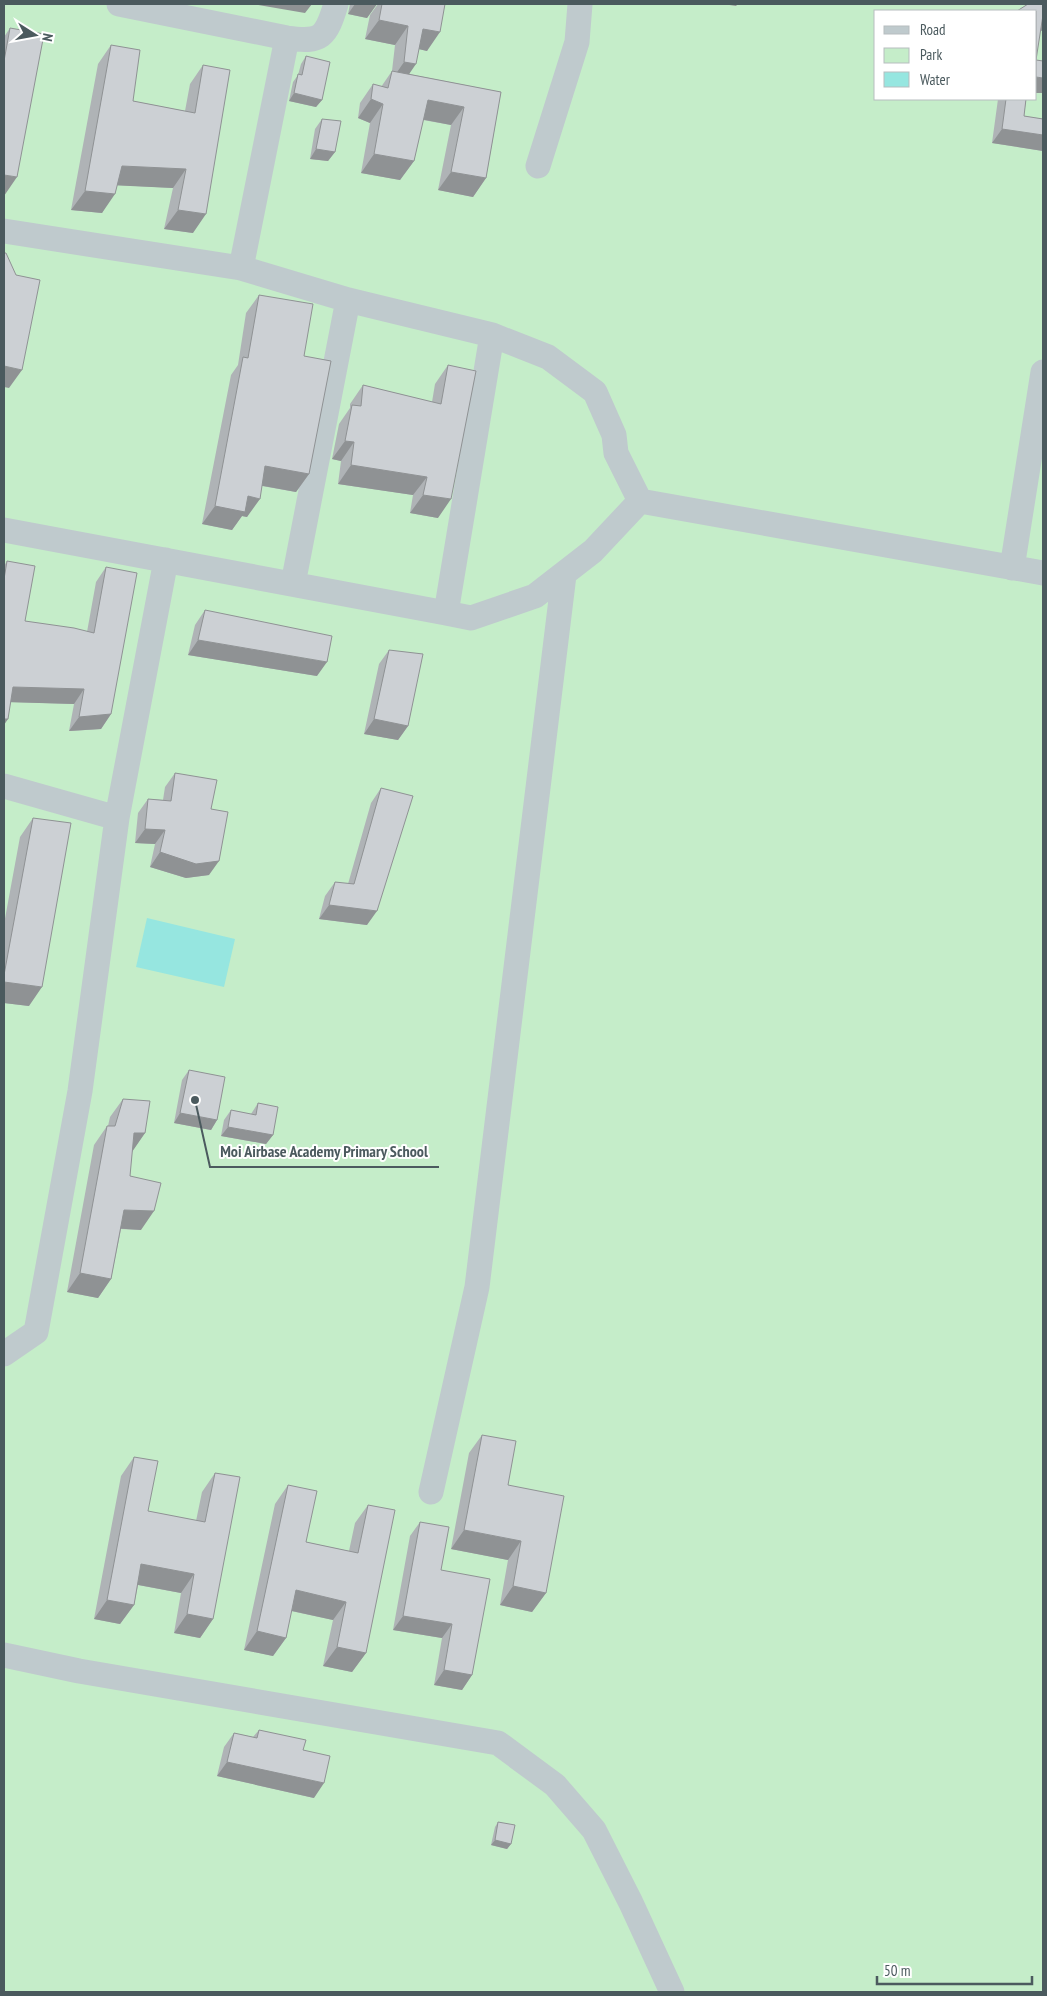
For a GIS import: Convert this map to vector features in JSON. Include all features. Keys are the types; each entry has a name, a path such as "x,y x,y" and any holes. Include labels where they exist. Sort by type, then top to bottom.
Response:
{"street":[{"path":"131,5 307,41 317,38 326,29 336,4"},
{"path":"538,166 577,42 580,4"},
{"path":"241,268 287,38"},
{"path":"4,232 241,268 348,300 492,335 548,357 594,392 614,435 616,453 640,501"},
{"path":"293,584 348,300"},
{"path":"446,613 492,335"},
{"path":"1012,568 1043,372"},
{"path":"640,501 1043,573"},
{"path":"4,530 471,618 536,596 593,551 640,501"},
{"path":"4,1354 36,1332 80,1091 117,818 166,560"},
{"path":"430,1492 477,1287 564,575"},
{"path":"4,786 117,818"},
{"path":"4,1656 79,1671 498,1744 555,1785 594,1830 631,1903 672,1992"}],"green space":[{"path":"4,4 1043,4 1043,1992 4,1992"}],"water":[{"path":"147,918 235,939 224,987 136,967"}],"building":[{"path":"382,4 445,4 440,32 423,29 416,64 404,62 408,26 379,20"},
{"path":"1028,4 1043,4 1037,54 1037,10 1019,10"},
{"path":"10,28 44,34 17,177 4,175 4,61"},
{"path":"111,45 140,50 133,101 195,113 203,65 230,70 206,214 178,210 186,169 122,166 115,194 85,191"},
{"path":"306,56 330,62 322,100 294,93 298,74 302,75"},
{"path":"1037,60 1043,61 1043,78 1037,77"},
{"path":"392,71 501,92 486,178 451,172 464,107 428,100 414,161 374,154 383,104 371,99 373,84 388,88"},
{"path":"1006,100 1026,100 1024,116 1043,119 1043,135 1002,129"},
{"path":"322,119 341,121 335,152 316,149"},
{"path":"4,253 6,253 16,275 40,280 22,370 4,366"},
{"path":"259,295 313,304 304,356 331,361 309,474 265,466 260,499 248,496 245,512 215,506 243,357 248,358"},
{"path":"448,365 476,371 451,499 423,495 427,477 351,465 354,442 345,441 352,405 361,406 363,385 441,404"},
{"path":"7,561 35,566 25,621 94,633 106,567 137,573 111,714 79,717 84,689 13,687 8,719 4,719 4,579"},
{"path":"205,610 332,636 327,662 198,640"},
{"path":"389,650 423,654 408,726 374,719"},
{"path":"175,773 217,780 211,809 228,812 219,861 196,864 160,852 165,830 145,829 148,799 171,801"},
{"path":"381,788 413,796 377,911 329,905 335,882 354,884"},
{"path":"33,818 71,823 42,987 4,982"},
{"path":"189,1070 225,1077 217,1120 180,1113"},
{"path":"123,1099 150,1101 145,1133 134,1133 130,1176 161,1183 154,1211 124,1210 111,1279 80,1273 107,1126 115,1126"},
{"path":"258,1103 278,1107 273,1135 228,1127 231,1110 256,1115"},
{"path":"482,1435 516,1441 508,1485 564,1496 546,1593 513,1586 521,1541 464,1530"},
{"path":"134,1457 158,1461 148,1511 205,1522 215,1473 240,1477 213,1619 187,1614 194,1574 141,1564 134,1605 107,1600"},
{"path":"288,1485 317,1491 306,1542 358,1553 368,1505 395,1510 366,1653 337,1647 346,1602 296,1590 286,1638 257,1631"},
{"path":"420,1522 449,1527 441,1570 490,1579 472,1675 444,1670 452,1624 403,1616"},
{"path":"259,1730 306,1740 303,1750 330,1756 324,1783 227,1762 234,1733 257,1738"},
{"path":"498,1822 515,1825 511,1844 495,1840"}],"place":[{"name":"Moi Airbase Academy Primary School","path":"195,1100"}]}
